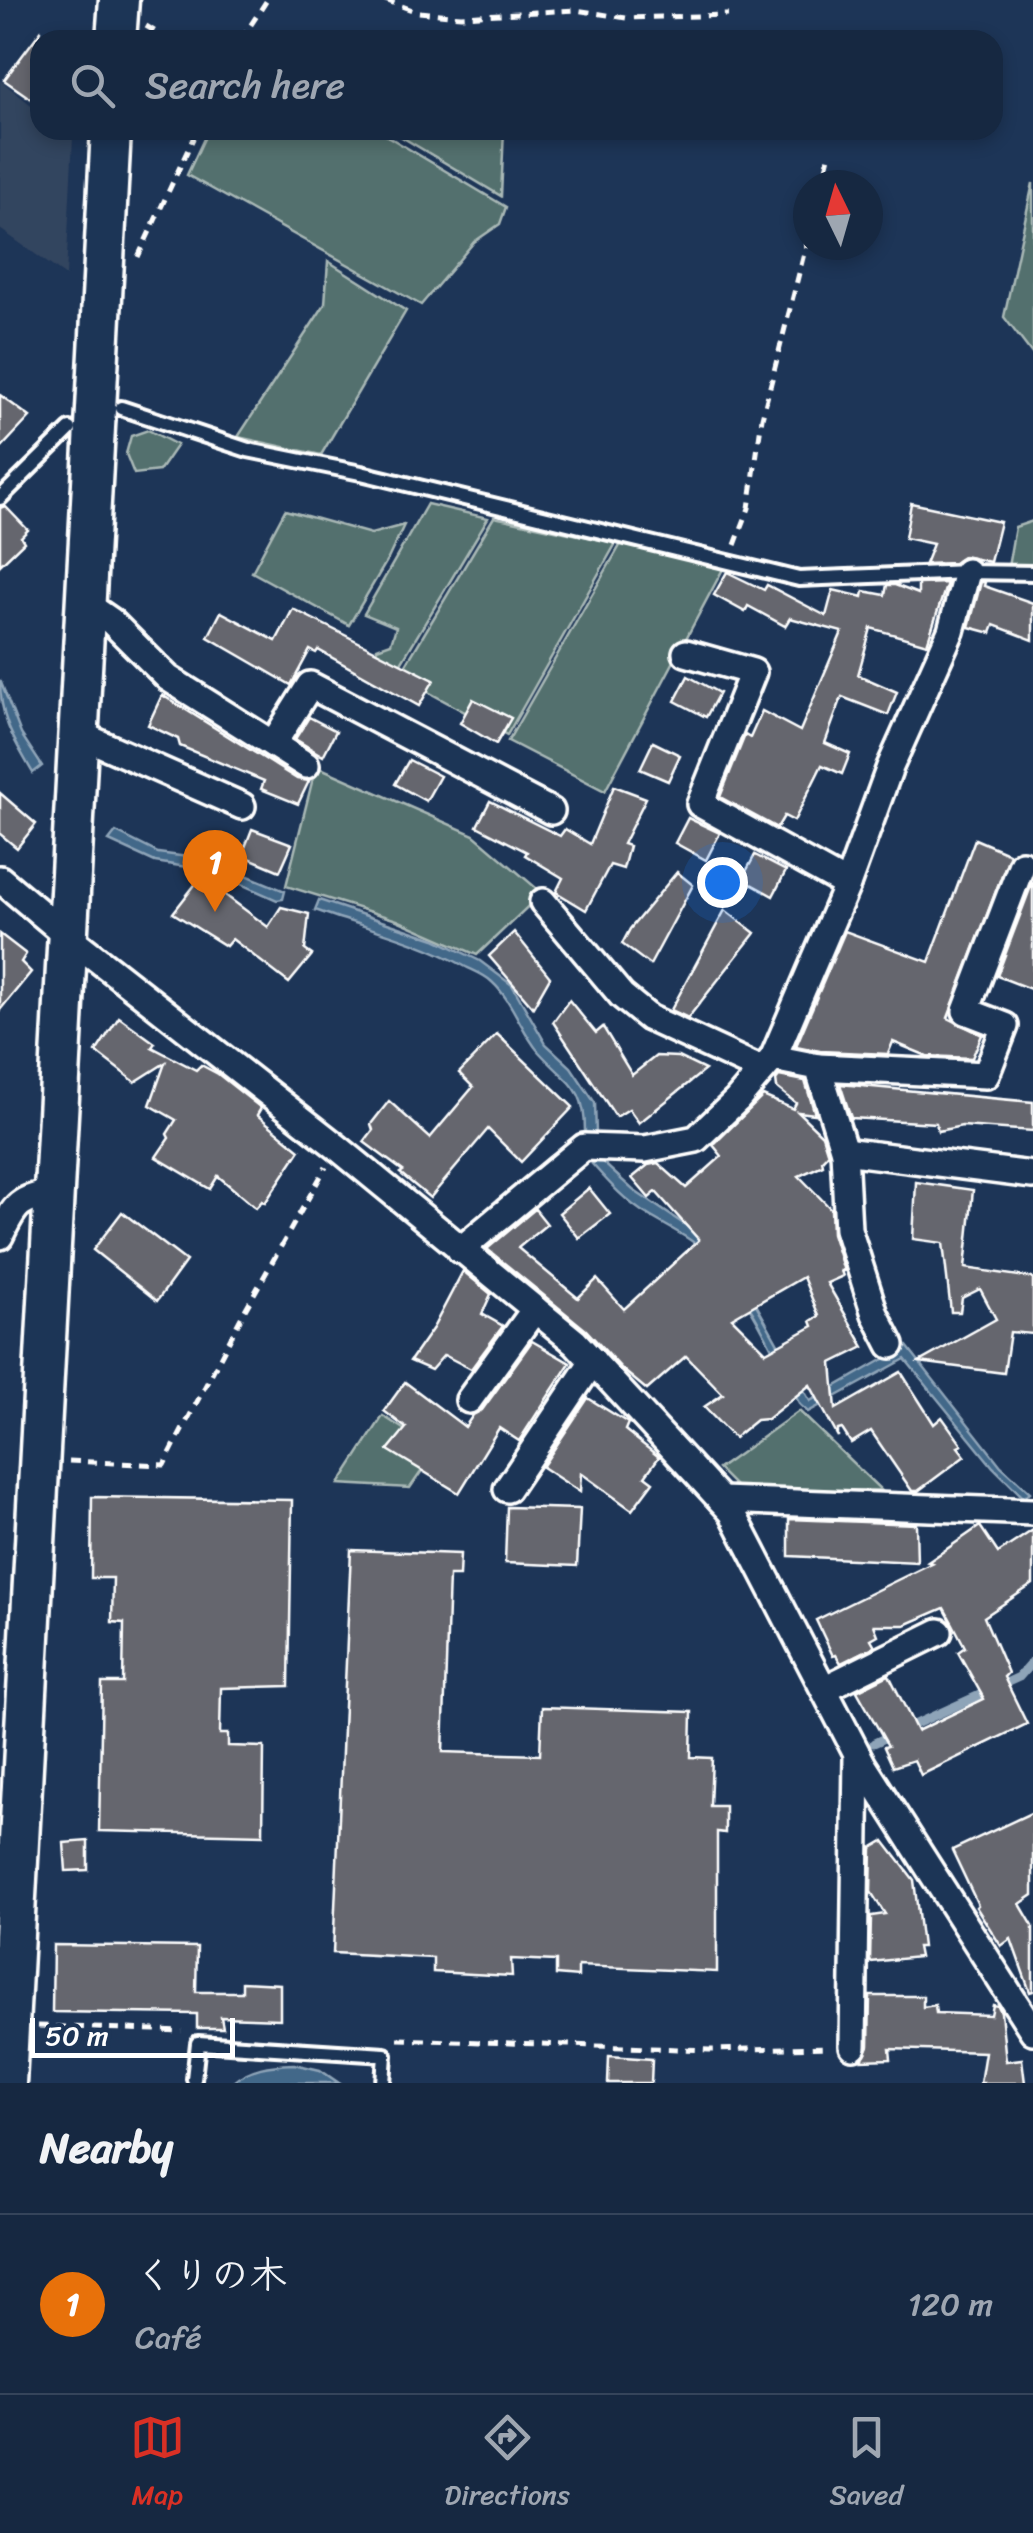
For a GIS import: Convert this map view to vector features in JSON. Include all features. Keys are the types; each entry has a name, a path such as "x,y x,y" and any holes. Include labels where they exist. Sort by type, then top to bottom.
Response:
{"street":[{"path":"6,2083 110,140"},
{"path":"460,1250 584,1146 645,1149 696,1139 768,1064 847,885 890,767 951,631 966,572"},
{"path":"86,603 168,678 306,765"},
{"path":"686,653 753,672 700,804 847,885"},
{"path":"273,744 310,685 551,811"},
{"path":"79,734 242,806"},
{"path":"543,902 622,996 648,1018 768,1064 986,1074 1006,1026 966,1011 1022,864"},
{"path":"0,878 575,1342 732,1512 857,1754 1033,2031"},
{"path":"818,1067 844,1151 848,1229 875,1314 891,1345"},
{"path":"844,1151 1032,1175"},
{"path":"0,1236 16,1206 30,1197 55,1193"},
{"path":"468,1400 534,1309"},
{"path":"507,1489 593,1360"},
{"path":"721,1500 1033,1512"},
{"path":"824,1689 939,1632"},
{"path":"853,2046 857,1754"}],"lane":[{"path":"121,408 248,450 361,473 798,579 1033,573"},
{"path":"0,498 70,428"},
{"path":"194,2079 198,2043 385,2055 383,2083"}],"path":[{"path":"248,30 267,0"},
{"path":"385,0 418,12 461,16 576,10 626,18 728,15"},
{"path":"136,262 192,140"},
{"path":"826,170 829,156"},
{"path":"728,562 750,508 762,418 802,260"},
{"path":"66,1461 164,1465 337,1147"},
{"path":"36,2026 194,2031"},
{"path":"392,2038 709,2050 853,2046"}],"shaded area":[{"path":"0,80 30,104 30,140 73,140 66,276 0,229"},
{"path":"0,680 21,734 42,766 33,773 5,718"},
{"path":"116,832 158,853 210,860 285,891 283,899 277,900 212,871 155,862 109,841"},
{"path":"319,900 435,939 480,961 512,985 546,1044 571,1067 595,1103 596,1134 585,1135 579,1095 539,1052 506,998 489,980 429,949 315,910"},
{"path":"598,1158 633,1190 706,1239 734,1265 810,1401 907,1346 1001,1466 1030,1492 1024,1498 993,1467 905,1359 808,1412 800,1405 762,1328 726,1274 697,1245 626,1199 592,1164"},
{"path":"294,2064 320,2070 339,2083 232,2083 253,2070"}],"green space":[{"path":"203,140 394,140 506,207 500,224 474,242 421,305 187,175"},
{"path":"407,140 504,140 501,196"},
{"path":"1033,183 1033,355 1004,317"},
{"path":"328,261 406,311 321,455 238,437 325,304"},
{"path":"148,430 177,445 159,471 134,474 126,454 131,436"},
{"path":"427,504 488,518 395,673 372,663 377,648 391,643 396,627 364,614"},
{"path":"285,510 371,534 404,525 349,625 252,572"},
{"path":"494,517 616,543 507,735 399,676"},
{"path":"1033,521 1033,567 1008,567 1015,527"},
{"path":"621,544 724,567 605,791 508,741"},
{"path":"316,766 474,835 542,893 477,955 397,920 286,886"},
{"path":"799,1411 881,1490 740,1491 718,1469"},
{"path":"383,1416 427,1444 452,1427 410,1488 339,1484"}],"building":[{"path":"30,45 30,98 4,80"},
{"path":"0,395 30,417 0,449"},
{"path":"911,503 1000,522 990,562 964,556 954,563 925,564 933,544 905,538"},
{"path":"5,506 28,530 21,537 24,542 0,565 0,508"},
{"path":"727,572 764,590 767,585 826,616 833,590 863,597 864,591 885,595 887,585 895,585 918,594 918,584 947,583 927,644 871,628 858,675 897,692 888,715 842,697 825,743 850,754 842,774 822,765 794,821 784,816 777,828 720,797 745,735 750,738 762,711 800,731 842,632 790,618 785,626 748,606 745,612 714,595"},
{"path":"981,582 1033,603 1033,640 994,625 991,633 969,627"},
{"path":"293,609 434,680 419,706 318,650 310,650 291,685 208,637 221,612 276,641"},
{"path":"688,676 719,693 706,717 675,701"},
{"path":"162,695 297,779 309,781 298,804 261,789 264,781 180,746 178,739 148,725"},
{"path":"473,699 511,718 496,744 460,723"},
{"path":"309,717 336,731 323,756 295,739"},
{"path":"653,742 680,755 668,781 640,769"},
{"path":"409,760 440,776 426,801 395,784"},
{"path":"614,786 646,798 623,844 629,846 623,869 610,865 586,910 556,892 563,878 525,855 527,852 477,826 490,801 560,836 565,829 590,844"},
{"path":"0,793 36,824 17,848 0,834"},
{"path":"688,818 720,833 706,860 675,843"},
{"path":"252,829 292,844 280,871 242,855"},
{"path":"975,839 1010,854 948,1018 982,1035 972,1058 927,1056 893,1042 888,1054 796,1046 845,931 929,962"},
{"path":"755,855 786,871 773,896 742,879"},
{"path":"677,872 693,885 650,965 622,944"},
{"path":"201,877 268,927 281,907 309,914 305,950 312,955 289,983 232,939 226,946 173,913"},
{"path":"1033,881 1033,990 997,976"},
{"path":"725,910 755,933 688,1018 671,1010"},
{"path":"514,932 550,977 533,1007 489,956"},
{"path":"0,934 26,954 21,962 31,972 0,1010"},
{"path":"569,1000 596,1033 603,1027 632,1075 656,1056 678,1057 705,1070 639,1123 629,1109 616,1117 553,1022"},
{"path":"119,1017 155,1043 152,1047 196,1070 201,1065 218,1074 261,1108 257,1115 300,1150 265,1203 262,1201 256,1208 218,1176 210,1189 156,1157 176,1120 150,1105 165,1063 135,1082 96,1052"},
{"path":"497,1034 573,1107 521,1162 488,1129 430,1198 400,1173 403,1171 364,1142 373,1130 371,1124 389,1101 430,1138 473,1087 459,1073"},
{"path":"779,1076 805,1081 815,1114 798,1112 822,1135 828,1154 823,1165 799,1176 831,1209 832,1233 844,1271 843,1276 827,1283 864,1347 832,1363 836,1409 901,1372 934,1424 942,1417 962,1445 958,1447 965,1456 918,1491 912,1491 871,1431 851,1443 842,1429 838,1430 838,1437 810,1385 767,1419 756,1420 734,1438 704,1407 723,1394 686,1356 647,1390 586,1330 487,1249 535,1209 547,1224 518,1248 578,1298 597,1279 624,1309 699,1240 656,1192 649,1198 632,1178 648,1165 658,1163 686,1188 722,1156 713,1145 763,1096 793,1109 796,1103 777,1088","holes":["803,1277 819,1316 811,1321 813,1326 766,1352 732,1318"]},
{"path":"840,1084 1033,1102 1033,1131 962,1126 938,1131 936,1123 851,1118"},
{"path":"916,1182 973,1190 965,1268 1033,1278 1033,1334 1010,1332 1004,1373 919,1362 996,1319 980,1289 962,1298 960,1312 951,1312 943,1243 913,1239"},
{"path":"589,1188 610,1214 579,1238 559,1213"},
{"path":"122,1212 186,1261 157,1301 93,1250"},
{"path":"463,1271 491,1294 482,1314 503,1326 471,1369 444,1355 431,1370 410,1361 433,1328"},
{"path":"532,1341 570,1363 519,1441 499,1428 459,1493 388,1450 406,1428 384,1411 405,1382 465,1427"},
{"path":"588,1398 628,1423 625,1430 659,1457 645,1476 653,1482 632,1510 581,1473 580,1492 542,1467"},
{"path":"92,1497 292,1500 289,1686 221,1688 220,1734 228,1734 228,1746 264,1747 263,1835 99,1831 102,1683 123,1683 124,1623 112,1622 113,1578 91,1578"},
{"path":"507,1507 580,1509 577,1566 505,1563"},
{"path":"789,1519 916,1524 917,1562 789,1556"},
{"path":"980,1526 998,1553 1033,1530 1033,1584 984,1617 1008,1673 1004,1677 1027,1724 921,1775 914,1760 893,1767 884,1747 888,1746 857,1691 889,1675 917,1731 984,1699 958,1652 965,1647 953,1624 944,1608 905,1625 874,1625 878,1635 871,1639 875,1646 841,1663 833,1656 816,1620 932,1563 928,1562"},
{"path":"351,1550 460,1554 459,1576 449,1576 443,1752 540,1755 542,1707 692,1712 691,1757 712,1758 710,1806 725,1806 725,1833 717,1832 717,1972 578,1966 578,1977 556,1975 556,1961 511,1959 512,1976 433,1972 433,1958 333,1953"},
{"path":"1033,1812 1033,1895 1020,1904 1033,1926 1030,1992 1011,1939 1001,1946 976,1907 952,1850"},
{"path":"88,1841 88,1870 66,1871 64,1843"},
{"path":"884,1841 914,1880 922,1947 917,1947 919,1957 870,1962 871,1916 885,1914 871,1892 872,1848"},
{"path":"53,1945 197,1947 196,1992 242,1992 242,1982 280,1984 280,2019 221,2017 223,2028 197,2028 197,2014 52,2012"},
{"path":"870,1996 923,1996 923,2007 935,2005 936,2013 991,2015 993,2005 998,2006 1006,2061 1022,2059 1025,2083 980,2083 985,2052 890,2049 891,2059 862,2060 869,2046"},
{"path":"609,2056 652,2059 651,2083 608,2083"}],"waterway":[{"path":"874,1743 1019,1677 1033,1661"}],"place":[{"name":"くりの木","path":"215,912"}]}
